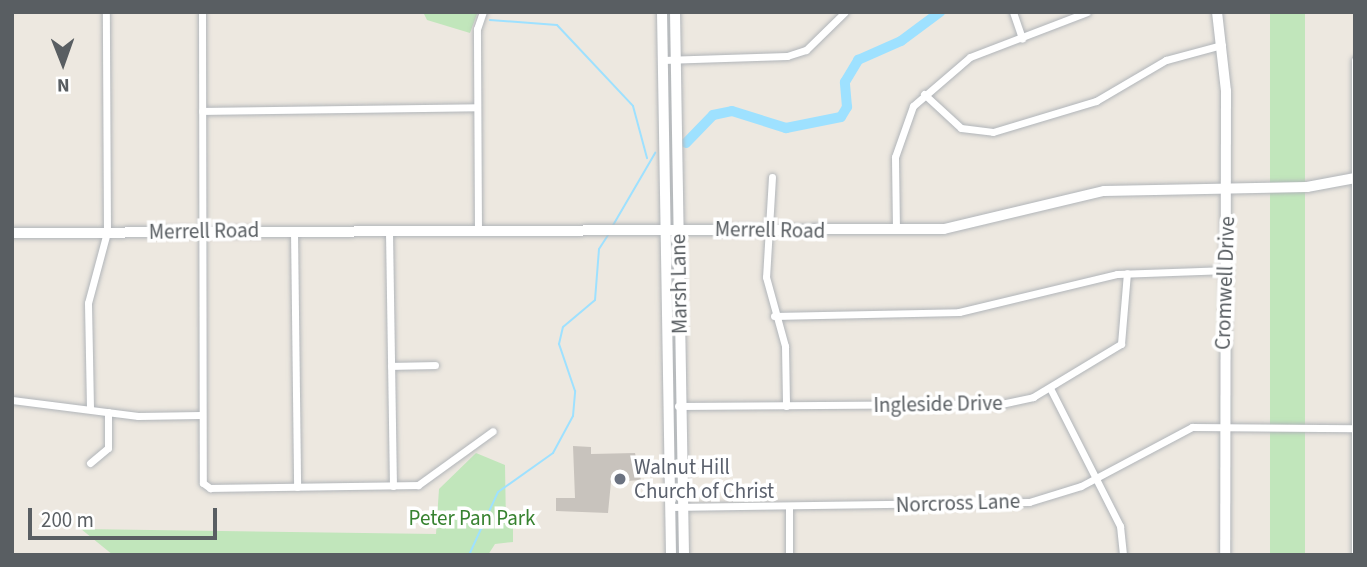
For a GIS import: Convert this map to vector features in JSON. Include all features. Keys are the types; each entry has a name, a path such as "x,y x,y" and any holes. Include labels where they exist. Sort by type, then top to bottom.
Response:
{"street":[{"path":"90,408 88,303 107,232 106,12"},
{"path":"202,12 202,483 210,488 393,486 428,481 463,447 494,431"},
{"path":"478,232 477,29 483,12"},
{"name":"Marsh Lane","path":"662,12 671,555"},
{"name":"Marsh Lane","path":"675,12 684,555"},
{"path":"663,60 787,56 806,50 845,12"},
{"path":"1013,12 1022,38"},
{"path":"896,230 897,141 924,94 970,57 1087,12"},
{"name":"Cromwell Drive","path":"1217,12 1222,45 1229,270 1222,312 1225,555"},
{"path":"924,94 961,128 993,132 1097,101 1166,60 1222,45"},
{"path":"1355,60 1355,555"},
{"path":"202,111 476,107"},
{"path":"772,177 766,228 774,316 785,346 786,405"},
{"name":"Merrell Road","path":"12,233 766,228 896,230 979,224 1104,191 1227,188 1353,179"},
{"path":"295,230 297,487"},
{"path":"389,232 393,486"},
{"path":"774,316 959,312 1127,273 1229,270"},
{"name":"Ingleside Drive","path":"668,407 1001,404 1050,388 1121,344 1127,273"},
{"path":"391,366 435,365"},
{"path":"1050,388 1121,526 1123,555"},
{"path":"12,400 108,412 201,415"},
{"path":"90,463 108,448 108,412"},
{"name":"Norcross Lane","path":"670,507 1006,504 1057,495 1097,478 1178,431 1223,426 1354,428"},
{"path":"789,506 789,555"}],"green space":[{"path":"423,12 477,14 470,33 427,20"},
{"path":"1270,12 1305,12 1305,555 1270,555"},
{"name":"Peter Pan Park","path":"476,453 505,465 506,526 513,527 513,542 495,544 488,555 113,555 81,529 436,534 439,489"}],"building":[{"name":"Walnut Hill Church of Christ","path":"573,446 591,447 591,454 635,453 641,480 611,482 608,513 556,511 556,498 575,498"}],"waterway":[{"path":"686,143 713,115 732,111 786,128 841,117 847,107 845,82 858,60 901,41 940,12"},
{"path":"490,20 557,25 633,106 647,158"},
{"path":"612,227 655,153"},
{"path":"469,555 498,492 553,453 573,416 575,391 559,344 563,327 595,300 599,249 608,235"}],"place":[{"name":"Walnut Hill Church of Christ","path":"620,479"}]}
